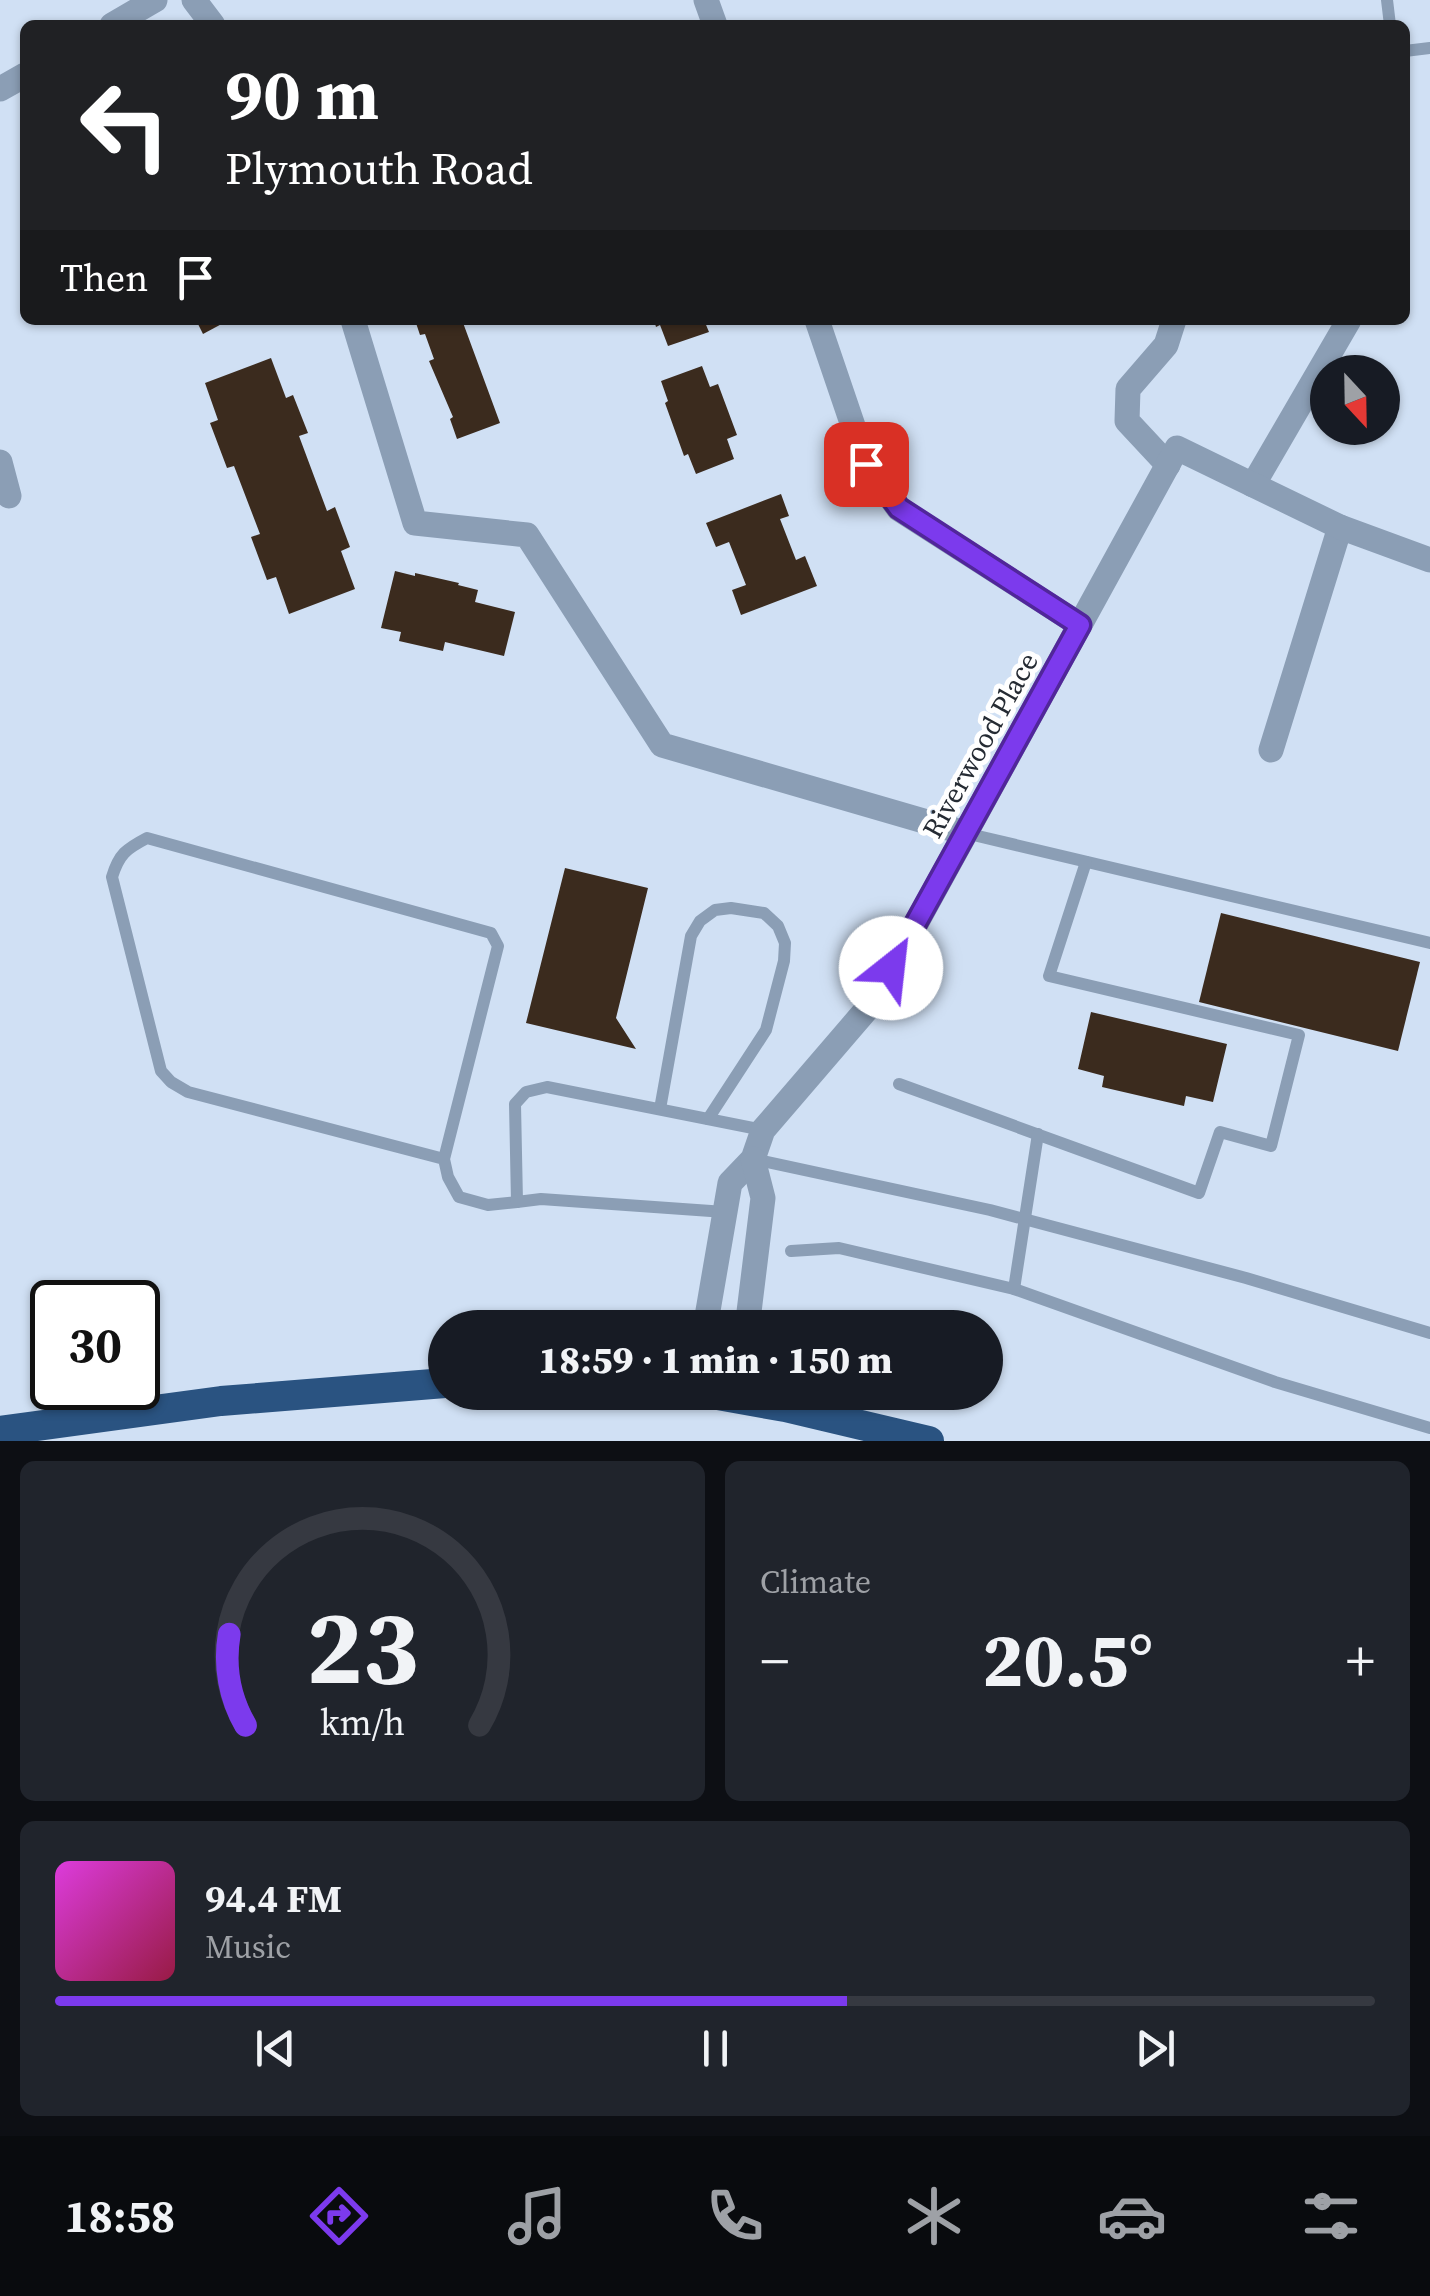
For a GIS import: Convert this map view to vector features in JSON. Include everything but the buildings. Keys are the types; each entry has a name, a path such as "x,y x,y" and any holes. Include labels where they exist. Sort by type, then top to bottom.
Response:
{"highway":[{"path":"0,1431 72,1432 221,1400 428,1384"},
{"path":"798,1410 929,1441"}],"street":[{"path":"121,20 155,0"},
{"path":"194,0 209,20"},
{"path":"355,325 415,524 527,535 662,745 965,833"},
{"path":"818,325 866,464 899,508 1080,625"},
{"path":"1172,325 1166,345 1128,389 1127,421 1168,465 1177,448 1340,527 1430,560"},
{"path":"1253,485 1346,325"},
{"path":"0,462 9,496"},
{"name":"Riverwood Place","path":"708,1310 730,1183 752,1159 763,1130 872,1002 1168,465"},
{"path":"1271,750 1340,527"},
{"path":"749,1310 762,1198 752,1159"}],"lane":[{"path":"965,833 1430,944"},
{"path":"444,1159 188,1092 171,1082 161,1071 112,877 127,848 147,838 491,933 498,946 444,1159 459,1198 488,1205 541,1200 725,1212"},
{"path":"900,1084 1198,1192 1220,1132 1270,1146 1299,1035 1049,976 1086,862"},
{"path":"660,1109 691,936 700,921 715,910 764,913 778,926 784,944 784,961 766,1030 708,1119"},
{"path":"517,1202 516,1104 526,1092 547,1088 763,1130"},
{"path":"1014,1289 1038,1134"},
{"path":"752,1159 1026,1220 1246,1278 1430,1333"},
{"path":"791,1251 839,1248 1014,1289 1275,1382 1430,1428"}],"route":[{"path":"866,464 899,508 1080,625 891,968"}]}
